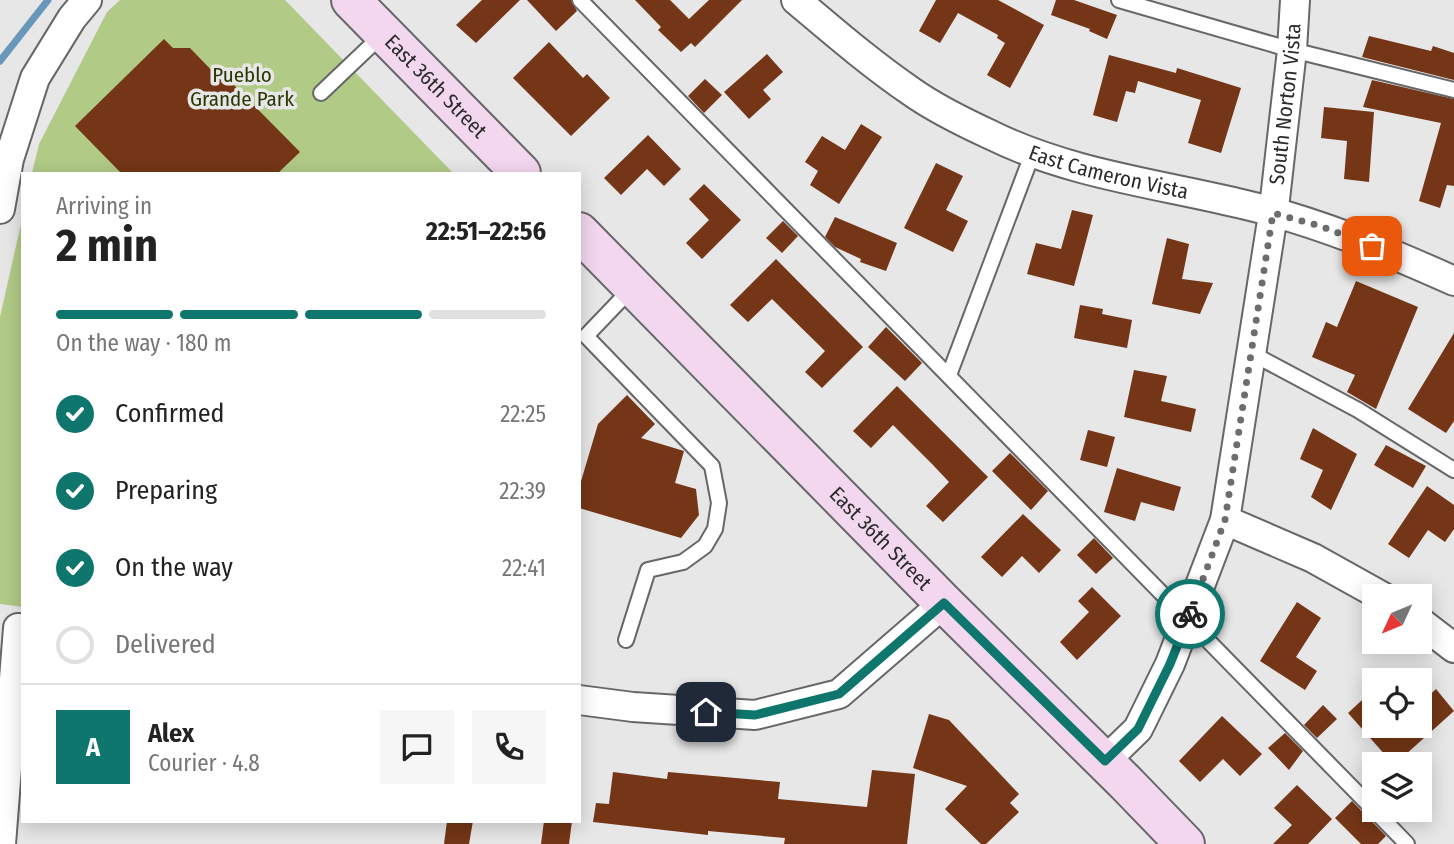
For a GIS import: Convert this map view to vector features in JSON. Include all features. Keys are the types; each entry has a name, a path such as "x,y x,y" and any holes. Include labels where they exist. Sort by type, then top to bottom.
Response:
{"main road":[{"name":"East 36th Street","path":"351,0 520,172"},
{"name":"East 36th Street","path":"581,234 1185,844"}],"street":[{"path":"0,209 9,159 36,78 72,18 87,0"},
{"name":"East Cameron Vista","path":"796,0 914,94 991,135 1055,161 1119,178 1248,205 1351,238 1454,281"},
{"name":"South Norton Vista","path":"1105,761 1138,729 1170,664 1225,520 1273,213 1292,50 1295,0"},
{"path":"1225,520 1313,558 1362,585"},
{"path":"581,700 633,707 755,715 839,694 944,603"},
{"path":"1,844 14,628"},
{"path":"1432,631 1454,648"}],"lane":[{"path":"580,0 1362,798"},
{"path":"1119,0 1292,50 1454,90"},
{"path":"321,93 384,33"},
{"path":"949,376 1033,152"},
{"path":"626,640 648,570 683,562 705,547 715,529 719,503 712,466 586,336 633,287"},
{"path":"1251,353 1358,410 1454,470"},
{"path":"1386,822 1407,844"}],"green space":[{"name":"Pueblo Grande Park","path":"120,0 285,0 452,172 32,172 39,144 107,12"},
{"path":"21,224 21,607 0,604 0,317"}],"building":[{"path":"482,0 520,0 476,43 456,25"},
{"path":"527,0 571,0 577,11 556,31"},
{"path":"635,0 670,0 689,19 709,0 742,0 695,47 691,43 681,52 658,30 661,27"},
{"path":"936,0 998,0 1044,25 1010,88 987,75 1005,43 997,38 998,35 958,13 940,43 919,31"},
{"path":"1056,0 1074,0 1117,15 1107,39 1089,31 1090,29 1051,15"},
{"path":"1369,36 1431,51 1433,46 1454,53 1454,80 1362,57"},
{"path":"164,39 173,48 190,48 220,79 224,75 300,152 279,172 120,172 75,126"},
{"path":"549,42 583,78 587,74 610,98 571,136 513,78"},
{"path":"767,54 783,72 763,90 771,99 749,119 724,92"},
{"path":"1109,55 1176,73 1177,68 1241,88 1221,153 1188,143 1201,100 1138,81 1135,93 1126,91 1117,122 1093,115"},
{"path":"705,79 722,95 704,113 688,96"},
{"path":"1372,80 1454,99 1454,186 1447,185 1440,208 1419,201 1441,123 1363,107"},
{"path":"1324,107 1374,112 1369,182 1344,179 1347,141 1321,138"},
{"path":"861,124 882,137 839,204 810,185 818,171 805,162 822,136 845,150"},
{"path":"648,135 681,169 664,186 647,169 621,195 604,178"},
{"path":"936,163 963,176 946,210 968,221 953,252 904,228"},
{"path":"704,184 741,220 702,259 686,243 709,220 689,199"},
{"path":"1072,210 1093,215 1074,286 1027,274 1036,243 1061,249"},
{"path":"835,217 897,243 886,271 860,262 861,259 835,247 825,237"},
{"path":"783,221 798,236 782,253 766,238"},
{"path":"1167,238 1189,244 1182,279 1213,283 1200,314 1152,304"},
{"path":"776,259 863,347 822,388 805,372 825,351 772,299 748,322 730,305"},
{"path":"1356,281 1418,307 1376,409 1347,392 1355,375 1312,357 1326,322 1337,327"},
{"path":"1080,305 1103,309 1102,314 1132,320 1127,348 1074,338"},
{"path":"886,327 922,363 905,381 868,347"},
{"path":"1454,333 1454,421 1446,433 1408,409"},
{"path":"1134,370 1167,376 1161,401 1196,409 1191,432 1124,417"},
{"path":"897,386 988,477 943,522 926,506 949,482 933,465 893,425 871,448 853,431"},
{"path":"627,395 655,424 641,438 684,451 675,483 696,489 699,515 681,538 581,509 581,481 598,424"},
{"path":"1313,428 1357,454 1331,510 1311,497 1323,470 1300,459"},
{"path":"1088,430 1115,437 1107,467 1080,460"},
{"path":"1386,445 1426,466 1413,488 1374,465"},
{"path":"1010,453 1048,491 1031,510 992,471"},
{"path":"1117,468 1181,487 1174,511 1141,502 1135,521 1104,512"},
{"path":"1427,486 1454,505 1454,529 1445,542 1428,530 1409,558 1388,544"},
{"path":"1023,514 1061,550 1039,573 1022,556 1002,577 981,557"},
{"path":"1094,538 1113,558 1096,574 1077,555"},
{"path":"1092,587 1121,616 1077,660 1060,642 1089,612 1078,601"},
{"path":"1297,602 1321,618 1296,657 1317,671 1305,690 1260,661"},
{"path":"1436,689 1454,711 1432,731 1432,693"},
{"path":"1362,700 1362,729 1348,713"},
{"path":"1323,705 1337,719 1317,738 1304,725"},
{"path":"929,714 949,720 1019,794 1010,803 1019,812 986,844 981,844 945,809 967,786 913,768"},
{"path":"1222,716 1262,754 1240,776 1223,759 1200,782 1179,761"},
{"path":"1285,733 1303,751 1289,770 1268,748"},
{"path":"1370,738 1424,738 1408,752 1382,752"},
{"path":"872,770 915,774 907,844 784,844 785,838 708,831 708,835 593,822 596,803 609,804 613,772 667,779 668,772 780,782 778,799 867,807"},
{"path":"1297,785 1332,819 1308,844 1273,844 1292,825 1274,808"},
{"path":"1352,801 1362,811 1362,822 1372,822 1386,836 1378,844 1361,844 1335,818"},
{"path":"447,823 473,823 469,844 444,844"},
{"path":"544,823 572,823 569,844 541,844"}],"waterway":[{"path":"0,61 48,0"}],"way so far":[{"path":"1190,614 1225,520 1273,213 1320,226 1372,246"}],"route":[{"path":"706,712 755,715 839,694 944,603 1105,761 1138,729 1170,664 1190,614"}]}
